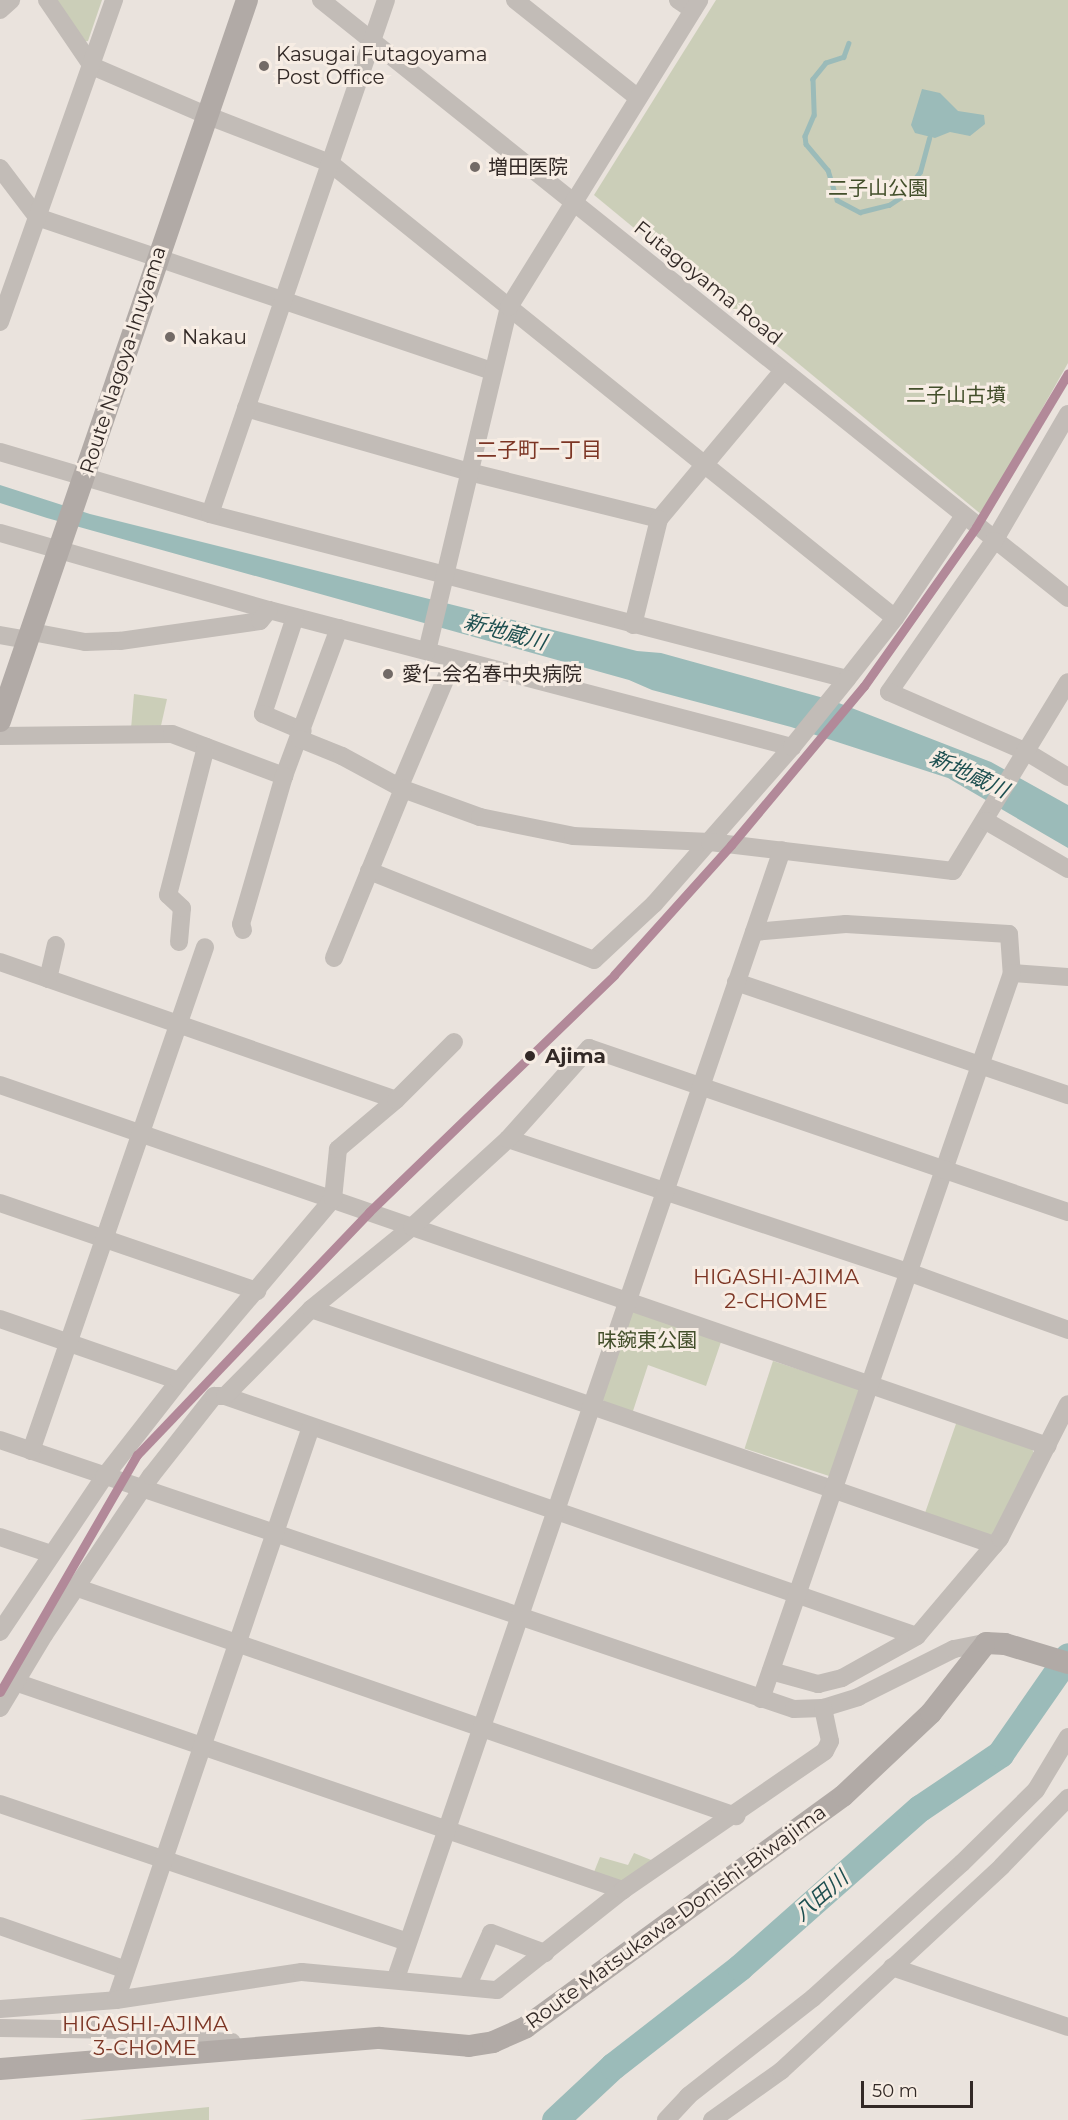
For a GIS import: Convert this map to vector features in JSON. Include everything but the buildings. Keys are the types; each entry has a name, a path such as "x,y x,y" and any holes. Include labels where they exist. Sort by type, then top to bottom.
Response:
{"main road":[{"name":"Route Nagoya-Inuyama","path":"0,721 157,257 247,0"},
{"path":"995,1643 1068,1663"},
{"name":"Route Matsukawa-Donishi-Biwajima","path":"0,2069 380,2038 469,2046 493,2042 526,2027 843,1796 931,1713 995,1643"}],"street":[{"path":"0,10 11,0"},
{"path":"47,0 92,66 206,116 330,163 704,467 895,618"},
{"path":"0,322 114,0"},
{"name":"Futagoyama Road","path":"321,0 963,517 1068,598"},
{"path":"210,514 386,0"},
{"path":"515,0 638,98"},
{"path":"428,647 509,308 638,98 690,3"},
{"path":"0,168 37,217 283,298 493,371"},
{"path":"633,625 659,519 782,372"},
{"path":"246,408 469,472 659,519"},
{"path":"1068,414 1062,439 889,692 1068,777"},
{"path":"0,452 82,483 210,514 443,579 847,679"},
{"path":"369,871 594,960 654,904 792,747 895,618 963,517"},
{"path":"0,533 269,610 428,647 454,659 792,747"},
{"path":"0,635 85,642 120,641 260,621 269,610"},
{"path":"295,617 263,714 402,788 480,817 573,836 710,842 953,871 976,829 988,817 1022,755 1042,729 1068,682"},
{"path":"243,930 241,924 284,776 339,628"},
{"path":"334,958 454,659"},
{"path":"0,736 172,734 284,776"},
{"path":"179,942 182,908 168,895 206,747"},
{"path":"988,817 1068,869"},
{"path":"396,1978 782,850"},
{"path":"754,932 846,924 1009,933 1012,973 761,1700"},
{"path":"48,979 56,945"},
{"path":"31,1451 205,947"},
{"path":"0,962 396,1100"},
{"path":"1012,973 1068,977"},
{"path":"736,982 1068,1095"},
{"path":"0,1632 104,1477 179,1381 333,1200 338,1149 396,1100 454,1042"},
{"path":"225,1396 311,1309 412,1227 508,1139 589,1048 1068,1212"},
{"path":"0,1085 139,1135 627,1300 1048,1446"},
{"path":"508,1139 908,1272 1068,1330"},
{"path":"0,1203 257,1291"},
{"path":"311,1309 994,1545"},
{"path":"0,1319 179,1381"},
{"path":"0,1708 75,1587 144,1491 151,1476 214,1396 225,1396 799,1593 916,1636"},
{"path":"771,1671 818,1684 842,1678 916,1636 994,1545 1048,1446 1068,1404"},
{"path":"116,2000 311,1427"},
{"path":"0,1440 144,1491 519,1616 761,1700 794,1709 823,1708 858,1697 954,1649 995,1643"},
{"path":"0,1537 51,1554"},
{"path":"75,1587 482,1726 736,1816"},
{"path":"15,1682 202,1748 623,1890"},
{"path":"0,2009 116,2000 302,1972 396,1978 497,1990 623,1890 736,1816 825,1751 830,1741 823,1708"},
{"path":"666,2120 688,2096 813,1998 962,1863 1036,1790 1068,1737"},
{"path":"712,2120 781,2071 1002,1866 1068,1798"},
{"path":"0,1804 407,1942"},
{"path":"0,1926 126,1970"},
{"path":"467,1987 491,1933 545,1953"},
{"path":"892,1967 1068,2026"},
{"path":"0,2028 125,2030 123,2037 246,2043 246,2049"}],"green space":[{"path":"54,0 102,0 88,41 82,42"},
{"name":"二子山公園","path":"716,0 1068,0 1068,363 982,515 594,195"},
{"path":"134,694 167,699 160,730 131,729"},
{"name":"味鋺東公園","path":"637,1311 722,1339 706,1386 648,1365 632,1414 605,1403 601,1397 630,1312"},
{"path":"773,1361 861,1390 833,1477 745,1448"},
{"path":"957,1421 1032,1449 1035,1455 996,1533 989,1535 925,1513"},
{"path":"634,1853 656,1862 622,1889 592,1877 600,1857 628,1865"},
{"path":"209,2107 209,2120 80,2120"}],"water":[{"path":"922,89 940,93 958,111 984,115 985,124 970,136 950,132 935,138 915,133 911,125"},
{"name":"新地蔵川","path":"0,485 90,514 637,651 661,653 831,700 991,762 1068,805 1068,848 948,778 791,727 652,690 629,680 47,518 0,503"}],"waterway":[{"path":"849,43 844,57 826,63 813,79 814,115 805,136 806,144 828,170 837,200 860,212 889,205 901,197 920,172 929,138"},
{"name":"八田川","path":"555,2120 613,2066 740,1967 920,1808 1000,1754 1068,1656"}],"transit line":[{"path":"0,1692 137,1455 369,1212 614,975 731,845 864,686 976,527 1068,373"}],"place":[{"name":"Kasugai Futagoyama Post Office","path":"264,66"},
{"name":"増田医院","path":"475,167"},
{"name":"Nakau","path":"170,337"},
{"name":"愛仁会名春中央病院","path":"388,674"},
{"name":"Ajima","path":"530,1056"}],"district":[{"name":"二子町一丁目","path":"539,450"},
{"name":"HIGASHI-AJIMA 2-CHOME","path":"776,1289"},
{"name":"HIGASHI-AJIMA 3-CHOME","path":"145,2036"}],"park label":[{"name":"二子山古墳","path":"956,395"}]}
